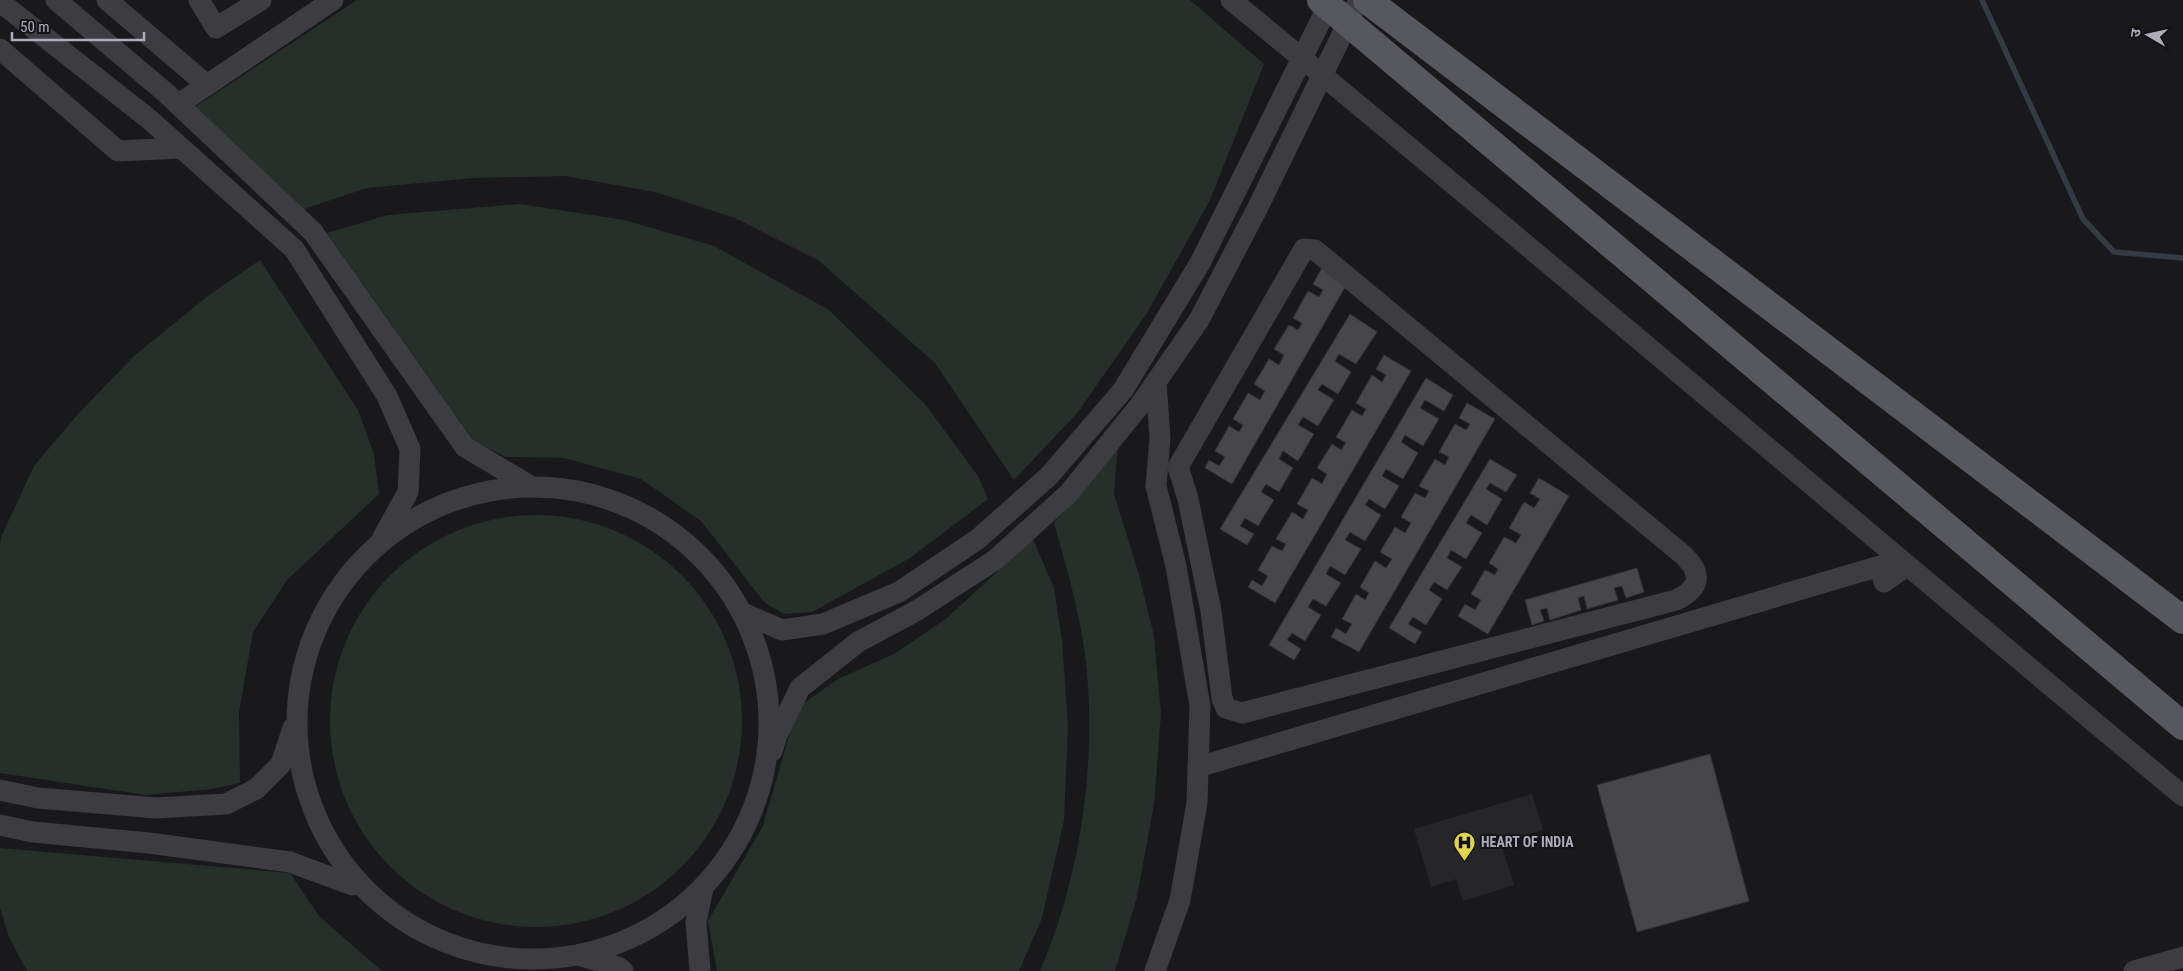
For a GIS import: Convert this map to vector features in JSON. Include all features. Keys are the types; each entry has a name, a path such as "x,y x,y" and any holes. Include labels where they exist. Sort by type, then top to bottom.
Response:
{"main road":[{"path":"1366,0 2183,620"},
{"path":"1337,6 2183,726"}],"street":[{"path":"56,0 179,104 313,232 465,448 532,487"},
{"path":"107,0 207,85"},
{"path":"198,0 216,28 261,0"},
{"path":"179,104 333,0"},
{"path":"1231,0 1322,74 2183,796"},
{"path":"0,2 142,113 294,249 387,396 410,449 408,492 383,538 330,599 302,668 296,717 281,764 256,789 226,804 156,808 38,798 0,790"},
{"path":"745,614 782,630 823,624 899,592 978,539 1049,476 1123,390 1200,263 1302,58 1337,6"},
{"path":"0,825 32,832 149,843 290,862 352,885 430,936 500,958 578,955 635,937 685,904 703,888 731,853 764,774 777,735 800,688 858,642 916,610 995,560 1069,493 1156,382 1199,320 1257,209 1322,74 1337,6"},
{"path":"0,49 118,151 181,148"},
{"path":"1304,249 1315,250 1682,554 1694,565 1697,574 1695,585 1690,593 1676,600 1242,713 1235,712 1226,708 1222,698 1211,611 1188,499 1178,467 1183,459 1304,249"},
{"path":"1156,382 1160,438 1156,486 1176,566 1200,706 1197,803 1180,900 1156,971"},
{"path":"1160,438 1183,459"},
{"path":"383,538 429,510 450,500 487,489 532,487 638,507 707,558 745,614 768,689 764,774"},
{"path":"1198,767 1880,566 1884,582 1907,566"},
{"path":"296,717 300,762 325,836 352,885"},
{"path":"700,971 696,922 703,888"},
{"path":"578,955 618,967 623,971"},
{"path":"2134,971 2183,957"}],"shaded area":[{"path":"357,0 1190,0 1264,64 1210,200 1147,313 1078,412 1014,480 935,363 818,260 735,218 655,192 565,176 473,178 367,188 304,209 195,107"},
{"path":"520,204 624,220 714,246 829,310 925,404 978,476 988,499 910,558 812,612 784,614 765,603 701,521 641,479 564,458 506,457 474,441 327,233 388,215"},
{"path":"260,260 358,410 374,454 379,494 287,580 253,632 239,712 240,783 212,789 146,795 0,773 0,544 2,535 34,466 79,413 134,356 209,295"},
{"path":"1118,445 1114,494 1139,575 1154,636 1161,714 1154,804 1137,897 1115,971 1040,971 1068,890 1078,847 1088,758 1089,714 1087,671 1081,629 1054,523"},
{"path":"536,515 576,519 615,531 633,539 650,550 682,575 707,607 718,624 726,642 738,681 742,721 738,761 726,800 718,818 707,835 682,867 650,892 633,903 615,911 576,923 536,927 496,923 457,911 439,903 422,892 390,867 365,835 354,818 346,800 334,761 330,721 334,681 346,642 354,624 365,607 390,575 422,550 439,539 457,531 496,519"},
{"path":"1033,539 1054,588 1062,641 1068,726 1064,820 1042,918 1019,971 717,971 708,921 763,826 797,708 838,679 894,654 947,618"},
{"name":"HEART OF INDIA","path":"1532,794 1543,830 1501,843 1514,885 1463,901 1456,879 1431,887 1414,829"},
{"path":"0,848 290,873 319,916 382,971 27,971 9,937 0,908"}],"building":[{"path":"1323,266 1348,282 1232,484 1205,468 1209,460 1219,466 1225,457 1215,451 1229,426 1239,432 1243,425 1233,419 1248,393 1260,400 1265,391 1254,384 1269,359 1279,365 1284,355 1274,349 1289,325 1298,330 1302,323 1293,318 1308,291 1319,297 1323,290 1313,284"},
{"path":"1350,314 1377,332 1356,364 1339,354 1335,361 1351,372 1338,394 1322,384 1318,390 1334,400 1318,426 1303,417 1298,425 1314,434 1298,461 1283,451 1279,459 1293,468 1279,492 1266,484 1261,492 1274,500 1258,526 1245,518 1240,526 1254,534 1247,545 1220,529"},
{"path":"1384,355 1411,371 1275,603 1248,587 1252,580 1262,586 1268,576 1258,570 1272,546 1282,551 1286,544 1276,539 1292,512 1303,519 1308,510 1297,504 1312,478 1322,484 1327,474 1317,468 1332,444 1341,450 1346,443 1336,437 1352,410 1362,416 1366,409 1356,403 1372,375 1382,382 1386,375 1376,369"},
{"path":"1426,378 1453,395 1444,411 1425,400 1420,408 1439,419 1423,446 1405,435 1401,442 1418,453 1403,479 1386,469 1382,476 1399,486 1385,509 1369,499 1365,505 1381,515 1365,541 1350,532 1345,540 1361,549 1345,575 1330,566 1326,574 1341,583 1326,606 1313,599 1308,607 1321,615 1305,641 1292,633 1287,640 1301,649 1294,660 1269,645"},
{"path":"1467,403 1495,419 1359,652 1331,637 1336,628 1346,634 1352,624 1342,619 1356,594 1365,600 1369,593 1360,587 1375,561 1386,568 1392,559 1380,552 1395,527 1405,533 1411,523 1401,517 1415,493 1425,498 1429,491 1419,486 1435,459 1445,465 1449,457 1439,452 1455,424 1466,430 1470,424 1459,418"},
{"path":"1490,459 1517,475 1506,492 1490,483 1486,489 1502,499 1487,525 1471,515 1466,523 1482,533 1466,559 1451,550 1447,558 1462,567 1447,590 1434,582 1429,590 1442,599 1426,625 1413,617 1408,624 1422,632 1415,644 1389,628"},
{"path":"1539,478 1569,496 1488,634 1458,616 1465,604 1475,610 1481,600 1471,594 1485,570 1495,575 1498,569 1489,563 1504,537 1516,543 1521,535 1509,528 1524,502 1534,508 1540,499 1530,493"},
{"path":"1637,568 1644,592 1626,598 1622,586 1614,588 1618,600 1587,609 1584,596 1578,598 1581,610 1550,620 1547,608 1540,610 1544,621 1532,625 1525,600"},
{"path":"1710,754 1749,901 1637,932 1597,785"}],"waterway":[{"path":"1982,0 2083,219 2114,252 2183,258"}],"place":[{"name":"HEART OF INDIA","path":"1465,861"}]}
